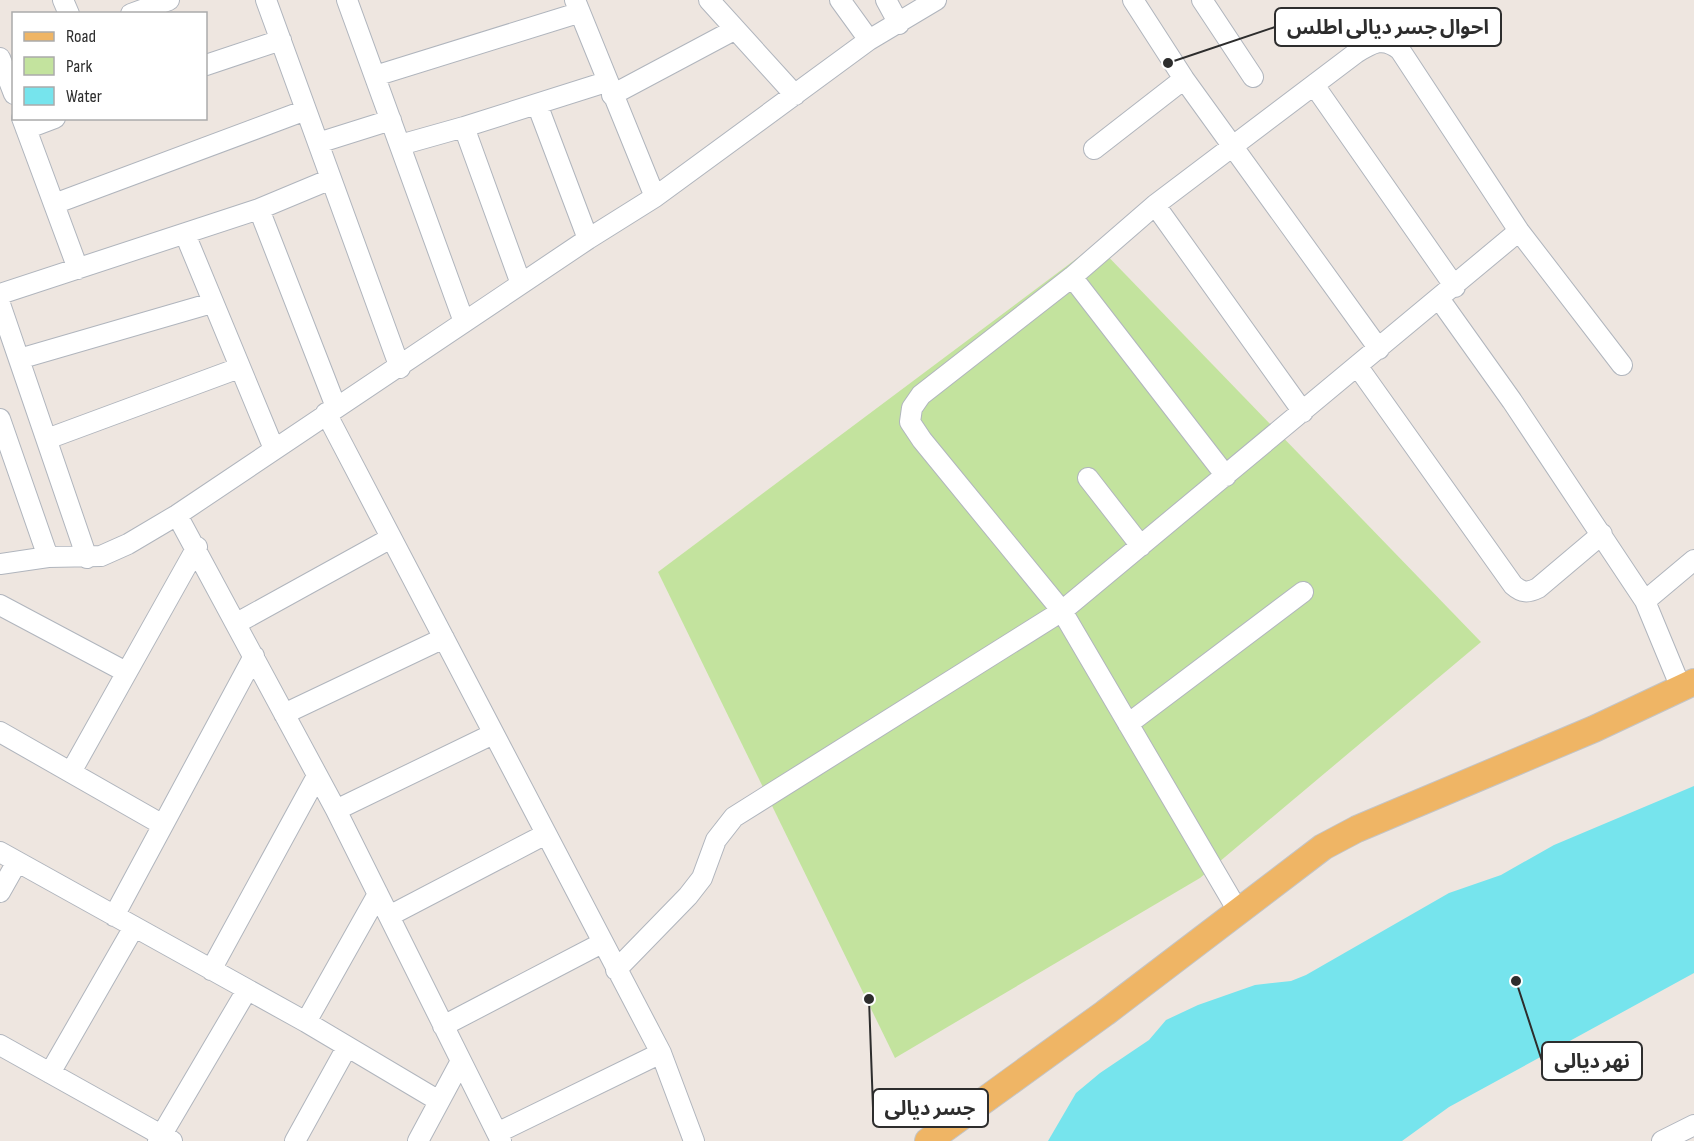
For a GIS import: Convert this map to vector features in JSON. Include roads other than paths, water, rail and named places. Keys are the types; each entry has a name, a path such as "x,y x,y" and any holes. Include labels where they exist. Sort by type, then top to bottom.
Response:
{"main road":[{"path":"928,1141 1105,1013 1307,857 1340,838 1594,729 1688,685"}],"street":[{"path":"136,12 169,0"},
{"path":"266,0 400,368"},
{"path":"709,0 795,95"},
{"path":"840,0 869,40"},
{"path":"886,0 898,24"},
{"path":"0,564 48,557 87,558 115,551 177,514 331,410 400,368 588,239 655,197 869,40 936,0"},
{"path":"1133,0 1184,79 1379,349"},
{"path":"1202,0 1253,77"},
{"path":"353,1 375,76 464,322"},
{"path":"375,76 577,7 655,197"},
{"path":"400,145 537,104 609,88 734,30"},
{"path":"207,65 281,40"},
{"path":"1238,911 1062,610 922,440 910,422 912,408 921,395 1072,277 1155,205 1314,85 1374,42 1384,40 1394,44 1400,50 1519,231 1622,365"},
{"path":"0,58 12,89"},
{"path":"1094,149 1184,79"},
{"path":"1314,85 1645,601 1688,685"},
{"path":"537,104 588,239"},
{"path":"54,204 306,110"},
{"path":"45,120 24,124 78,269"},
{"path":"318,143 391,120"},
{"path":"464,127 521,284"},
{"path":"0,294 259,209 332,179"},
{"path":"1155,205 1303,412"},
{"path":"259,209 331,410 392,538 661,1053 694,1141"},
{"path":"616,970 688,896 702,878 716,840 734,817 1062,610 1358,367 1519,231"},
{"path":"185,234 274,449"},
{"path":"1072,277 1226,476"},
{"path":"19,359 213,303"},
{"path":"0,304 87,558"},
{"path":"1358,367 1513,585 1520,591 1528,592 1538,588 1602,534"},
{"path":"47,439 239,368"},
{"path":"0,419 48,557"},
{"path":"1088,478 1141,546"},
{"path":"177,514 197,547 336,810 500,1137 661,1053"},
{"path":"237,623 392,538"},
{"path":"71,772 197,547"},
{"path":"1645,601 1694,560"},
{"path":"1128,724 1303,592"},
{"path":"0,605 126,672"},
{"path":"284,714 444,638"},
{"path":"114,916 254,657"},
{"path":"0,732 163,825"},
{"path":"336,810 494,734"},
{"path":"211,970 317,776"},
{"path":"389,916 546,834"},
{"path":"0,892 8,857 306,1022 439,1101"},
{"path":"306,1022 378,894"},
{"path":"50,1073 134,927"},
{"path":"443,1026 602,943"},
{"path":"0,1045 164,1139 247,990"},
{"path":"295,1141 347,1047"},
{"path":"418,1141 461,1061"},
{"path":"1662,1141 1694,1125"}],"water":[{"path":"1694,786 1694,973 1449,1107 1402,1141 1048,1141 1076,1093 1100,1073 1149,1040 1166,1020 1198,1005 1255,985 1291,981 1306,975 1449,893 1501,875 1554,845"}],"place":[{"name":"احوال جسر ديالى اطلس","path":"1168,63"},
{"name":"نهر ديالى","path":"1516,981"},
{"name":"جسر ديالى","path":"869,999"}]}
